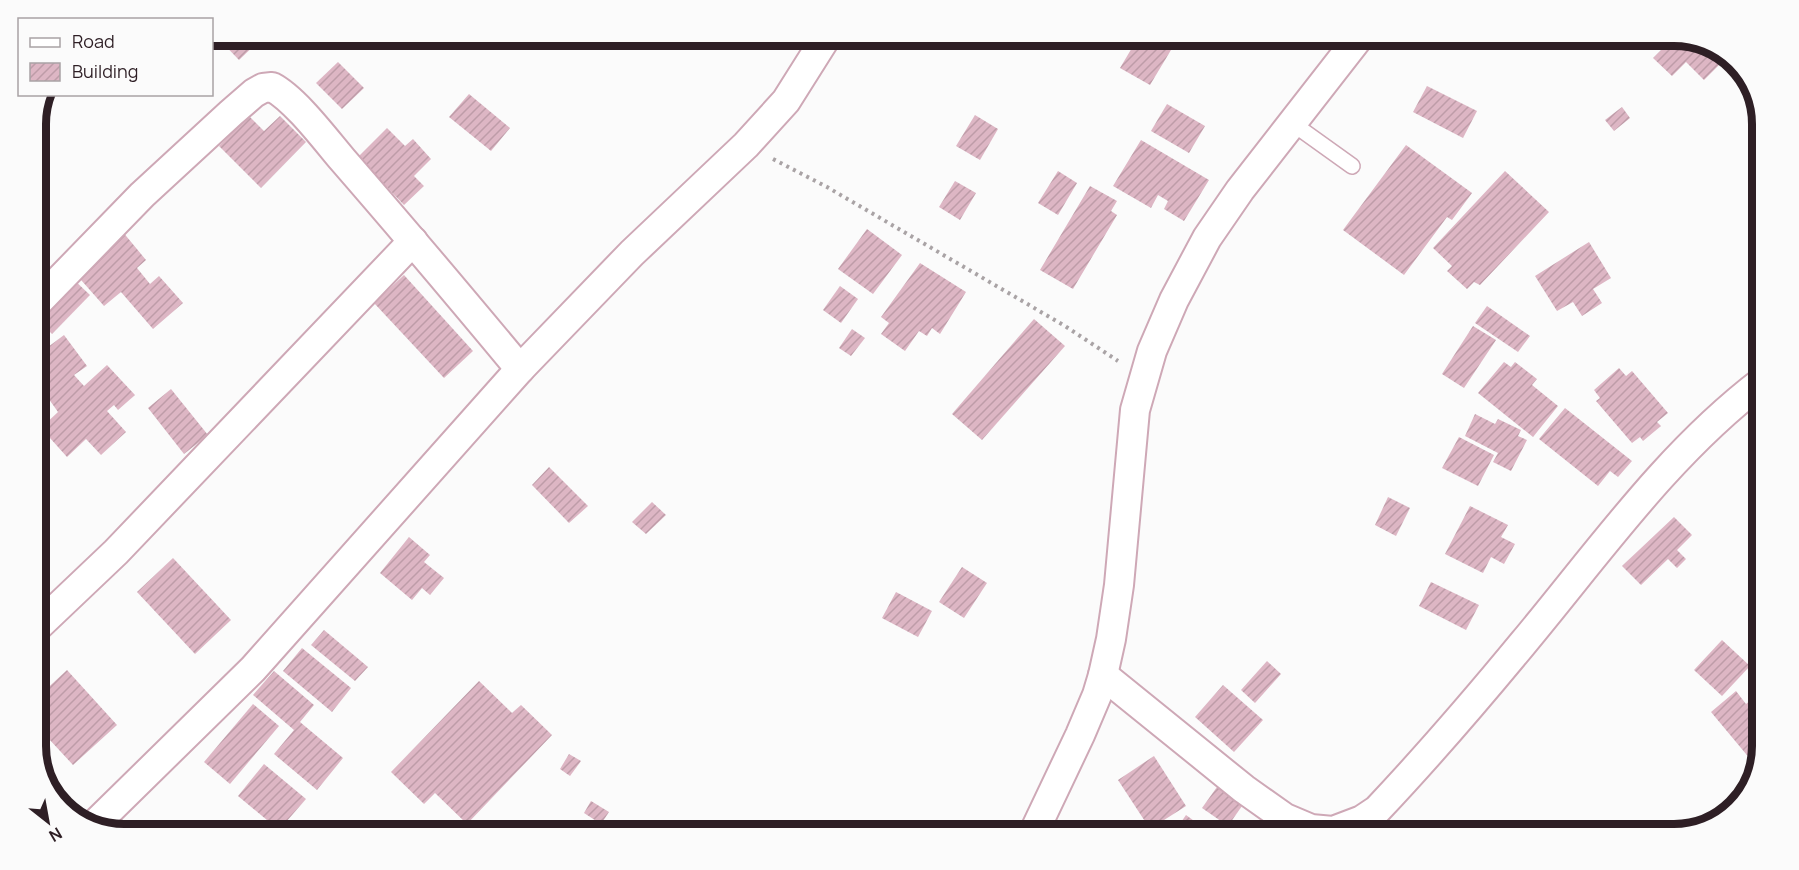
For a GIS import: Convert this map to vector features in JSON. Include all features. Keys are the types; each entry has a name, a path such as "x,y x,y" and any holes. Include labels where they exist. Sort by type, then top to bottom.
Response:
{"street":[{"path":"99,819 253,669 520,369 632,254 746,146 786,101 820,47"},
{"path":"1037,824 1080,735 1103,675 1119,585 1135,410 1152,351 1174,300 1208,238 1240,190 1351,47"},
{"path":"47,293 142,195 231,113 263,88 272,87 291,102 413,241 520,369"},
{"path":"47,618 117,552 413,241"},
{"path":"1353,824 1377,810 1525,642 1589,559 1647,492 1702,434 1752,391"},
{"path":"1103,675 1244,789 1285,818 1299,824"}],"lane":[{"path":"1292,123 1352,166"}],"path":[{"path":"746,146 838,193 1065,326 1144,378"}],"building":[{"path":"227,47 253,47 239,60"},
{"path":"1132,47 1173,47 1150,85 1120,68"},
{"path":"1663,48 1690,48 1705,52 1721,63 1704,80 1686,62 1672,76 1653,58"},
{"path":"338,62 364,88 342,109 316,83"},
{"path":"1427,86 1477,111 1463,138 1413,112"},
{"path":"469,94 510,128 491,151 449,117"},
{"path":"1167,104 1205,126 1189,153 1151,131"},
{"path":"1622,107 1630,118 1614,131 1605,120"},
{"path":"975,115 998,129 980,160 956,146"},
{"path":"249,116 264,131 280,116 306,142 261,188 219,146"},
{"path":"387,128 405,146 413,139 431,159 414,176 424,186 404,205 358,157"},
{"path":"1141,140 1209,180 1184,221 1164,209 1168,201 1158,195 1151,208 1113,186"},
{"path":"1406,145 1472,193 1452,220 1447,217 1404,275 1343,230"},
{"path":"1058,171 1077,183 1058,215 1038,203"},
{"path":"1505,171 1549,212 1480,285 1474,282 1467,289 1447,271 1452,266 1433,248"},
{"path":"955,181 976,193 960,220 939,207"},
{"path":"1090,186 1117,201 1111,211 1117,215 1073,289 1040,270"},
{"path":"867,229 902,255 873,294 838,269"},
{"path":"122,231 146,260 137,268 150,284 159,276 183,303 153,329 121,292 104,306 74,272"},
{"path":"1589,242 1611,278 1593,289 1602,303 1582,316 1573,302 1557,311 1535,276"},
{"path":"920,263 966,292 940,334 932,328 927,336 919,331 905,351 881,334 889,323 881,317"},
{"path":"404,275 473,351 444,378 374,303"},
{"path":"72,278 90,295 52,334 47,329 47,304"},
{"path":"840,286 858,299 841,323 823,310"},
{"path":"1487,306 1530,336 1518,352 1475,323"},
{"path":"1034,319 1065,346 982,440 952,414"},
{"path":"1473,326 1496,340 1464,388 1442,374"},
{"path":"852,329 865,338 851,356 839,348"},
{"path":"64,335 87,366 74,375 84,386 107,365 135,395 118,410 114,405 107,411 126,432 101,455 86,439 67,457 47,435 47,422 58,412 47,396 47,348"},
{"path":"1504,362 1511,367 1515,362 1537,379 1532,385 1558,406 1533,437 1478,393"},
{"path":"1619,368 1626,376 1632,371 1668,413 1657,422 1661,426 1643,441 1640,437 1632,443 1596,401 1600,398 1594,390"},
{"path":"171,389 208,435 184,454 148,408"},
{"path":"1565,408 1632,461 1618,477 1610,471 1598,486 1539,439"},
{"path":"1475,414 1495,424 1498,419 1521,430 1518,436 1527,440 1511,471 1493,462 1498,453 1465,436"},
{"path":"1459,437 1494,455 1478,486 1442,468"},
{"path":"549,467 588,506 569,523 532,485"},
{"path":"1388,497 1410,508 1396,536 1375,525"},
{"path":"652,502 666,515 646,534 632,522"},
{"path":"1470,506 1508,525 1501,537 1515,544 1504,564 1491,557 1483,573 1445,554"},
{"path":"1674,517 1692,535 1677,550 1686,559 1677,568 1668,559 1641,585 1622,566"},
{"path":"409,537 430,555 424,562 444,578 430,595 422,588 412,600 380,573"},
{"path":"173,558 231,620 195,654 137,592"},
{"path":"962,567 987,583 964,618 939,602"},
{"path":"1431,582 1479,605 1466,630 1419,606"},
{"path":"896,592 932,611 918,637 882,618"},
{"path":"324,630 368,667 355,681 311,645"},
{"path":"1722,640 1750,666 1722,696 1694,670"},
{"path":"302,648 351,688 332,712 283,671"},
{"path":"1267,661 1281,674 1255,703 1241,690"},
{"path":"67,670 117,725 73,765 47,737 47,689"},
{"path":"274,671 314,705 300,722 343,758 317,790 274,754 294,730 253,695"},
{"path":"479,681 512,713 521,705 552,735 467,824 435,793 424,804 391,772"},
{"path":"1223,685 1263,720 1234,752 1195,717"},
{"path":"1736,691 1746,704 1752,699 1751,760 1751,760 1711,712"},
{"path":"253,704 279,726 230,784 204,762"},
{"path":"569,754 581,761 570,776 560,769"},
{"path":"1154,756 1186,806 1158,824 1147,824 1118,780"},
{"path":"264,764 306,799 284,824 272,824 238,796"},
{"path":"1217,787 1242,806 1229,824 1225,824 1202,808"},
{"path":"591,801 609,812 601,824 584,813"},
{"path":"1186,815 1198,824 1180,824"}]}
